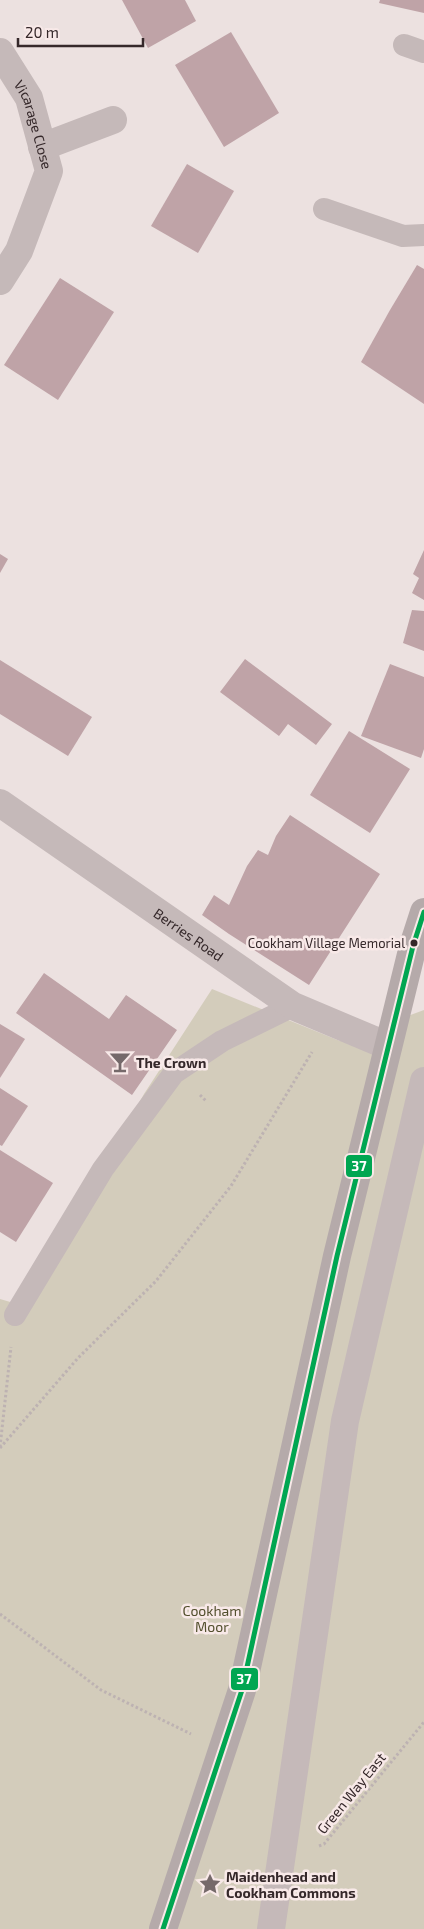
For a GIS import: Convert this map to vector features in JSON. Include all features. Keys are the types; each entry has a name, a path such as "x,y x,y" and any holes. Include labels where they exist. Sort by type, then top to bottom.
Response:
{"main road":[{"path":"163,1929 242,1690 338,1256 388,1046 419,948 424,912"}],"street":[{"name":"Vicarage Close","path":"0,52 29,98 49,171 19,251 0,281"},
{"path":"42,147 114,120"},
{"name":"Berries Road","path":"0,803 294,1006 388,1046"},
{"path":"271,1929 345,1421 424,1081"}],"lane":[{"path":"324,209 403,236 424,235"},
{"path":"15,1315 103,1169 174,1073 222,1041 294,1006"}],"path":[{"path":"0,1448 78,1358 156,1282 231,1186 309,1059"},
{"path":"0,1448 15,1315"},
{"path":"0,1614 100,1690 170,1726 223,1748"},
{"name":"Green Way East","path":"282,1856 324,1844 424,1722"}],"green space":[{"name":"Cookham Moor","path":"212,989 340,1041 424,1010 424,1929 0,1929 0,1299 24,1306 144,1094"}],"building":[{"path":"122,0 185,0 196,21 148,48"},
{"path":"380,0 424,0 424,13 379,3"},
{"path":"231,32 279,113 224,147 175,65"},
{"path":"187,164 234,191 198,253 151,226"},
{"path":"417,265 424,269 424,404 361,362"},
{"path":"60,278 114,312 58,400 4,365"},
{"path":"424,550 424,600 412,593 419,578 413,574"},
{"path":"0,554 8,559 0,573"},
{"path":"412,610 424,611 424,651 403,643"},
{"path":"245,659 332,724 316,745 288,724 279,736 220,692"},
{"path":"0,660 92,717 68,756 0,714"},
{"path":"390,664 424,677 424,749 421,758 361,736"},
{"path":"349,731 410,769 370,833 310,795"},
{"path":"290,815 380,874 309,985 202,915 214,895 229,905 247,866 258,850 268,855 276,836"},
{"name":"The Crown","path":"44,973 109,1019 126,995 177,1030 132,1095 16,1013"},
{"path":"0,1024 25,1039 0,1078"},
{"path":"0,1088 28,1106 2,1146 0,1145"},
{"path":"0,1150 53,1183 16,1242 0,1232"}],"transit line":[{"name":"37","path":"163,1929 242,1690 337,1256 413,946 424,912"}],"place":[{"name":"Cookham Village Memorial","path":"414,943"},
{"name":"The Crown","path":"120,1062"},
{"name":"Maidenhead and Cookham Commons","path":"210,1884"}]}
